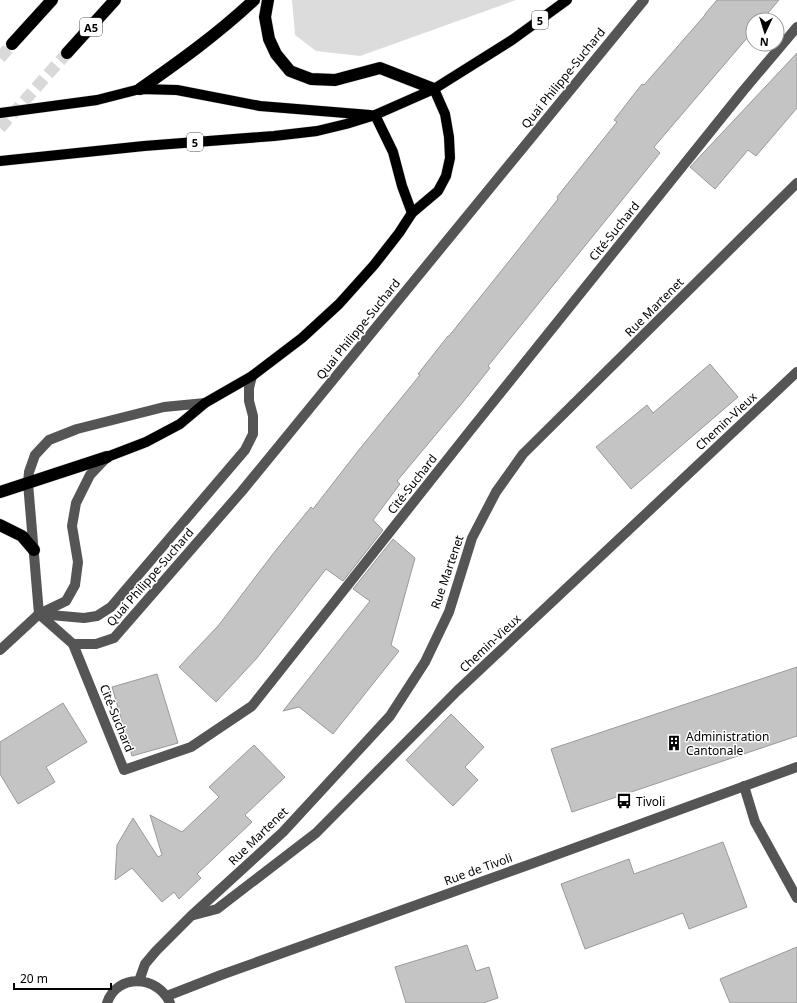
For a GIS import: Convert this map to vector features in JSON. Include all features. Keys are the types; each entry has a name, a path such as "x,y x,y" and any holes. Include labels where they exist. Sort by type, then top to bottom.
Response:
{"highway":[{"path":"12,44 52,0"},
{"name":"A5","path":"67,53 115,0"},
{"path":"140,89 233,20 254,0"},
{"path":"268,0 265,17 269,39 276,54 290,71 311,79 335,80 380,68 434,89"},
{"path":"0,492 107,457"},
{"path":"0,525 22,536 34,550"}],"main road":[{"name":"5","path":"0,161 144,146 274,136 318,131 375,116 434,89 512,40 567,0"},
{"name":"5","path":"0,113 97,100 140,89 176,90 260,106 375,116"},
{"path":"107,457 146,442 180,424 205,403 252,376 302,338 339,304 374,265 399,233 412,213 438,190 446,176 450,158 449,137 445,114 434,89"},
{"path":"375,116 393,152 402,186 412,213"}],"street":[{"name":"Quai Philippe-Suchard","path":"73,644 96,644 114,638 242,491 644,0"},
{"name":"Cité-Suchard","path":"39,614 73,644 124,770 191,747 252,706 703,140 797,27"},
{"name":"Rue Martenet","path":"139,981 145,964 191,916 283,832 390,716 425,662 449,612 472,538 496,492 523,454 797,183"},
{"name":"Chemin-Vieux","path":"191,916 217,909 316,833 457,691 797,372"},
{"path":"39,614 84,618 97,616 111,607 245,450 253,434 253,416 249,401 249,388 252,376"},
{"path":"39,614 28,483 29,472 34,455 48,440 77,429 164,407 205,403"},
{"path":"0,650 39,614 66,601 75,585 78,562 72,526 76,503 90,475 107,457"},
{"name":"Rue de Tivoli","path":"169,1000 221,975 797,767"},
{"path":"744,786 755,822 797,898"},
{"path":"107,1003 108,999 116,989 127,983 139,981 150,983 160,988 169,1000"}],"shaded area":[{"path":"292,0 516,0 360,56 316,51 295,35"}],"building":[{"path":"717,0 779,0 769,12 745,12 745,40 654,147 660,153 488,366 490,368 463,402 397,481 400,484 373,520 383,530 343,581 326,569 257,658 216,702 179,667 218,626 276,550 311,507 313,509 420,375 418,374 448,336 558,199 557,197 617,122 614,120 642,84 644,85"},
{"path":"797,53 797,108 756,156 748,150 715,189 690,167"},
{"path":"710,364 738,397 631,489 596,447 647,405 653,413"},
{"path":"393,539 415,558 391,645 399,651 333,734 299,707 283,711 370,601 353,589"},
{"name":"Administration Cantonale","path":"797,667 797,736 572,812 551,749"},
{"path":"157,674 178,743 132,756 112,687"},
{"path":"63,703 87,742 46,767 55,782 18,804 0,774 0,742"},
{"path":"451,714 484,747 465,767 478,780 453,806 406,760"},
{"path":"254,745 285,777 245,815 252,822 197,874 201,878 179,899 174,892 162,902 132,868 115,880 117,845 133,818 158,857 162,855 150,815 182,832 219,797 209,787"},
{"path":"723,842 747,907 689,929 683,913 585,949 561,884 629,859 634,874"},
{"path":"467,945 476,971 489,967 498,998 483,1003 406,1003 395,967"},
{"path":"797,947 797,1003 730,1003 720,979"}],"tunnel":[{"path":"0,58 12,44"},
{"path":"0,128 67,53"}],"place":[{"name":"Administration Cantonale","path":"674,743"},
{"name":"Tivoli","path":"624,801"}]}
